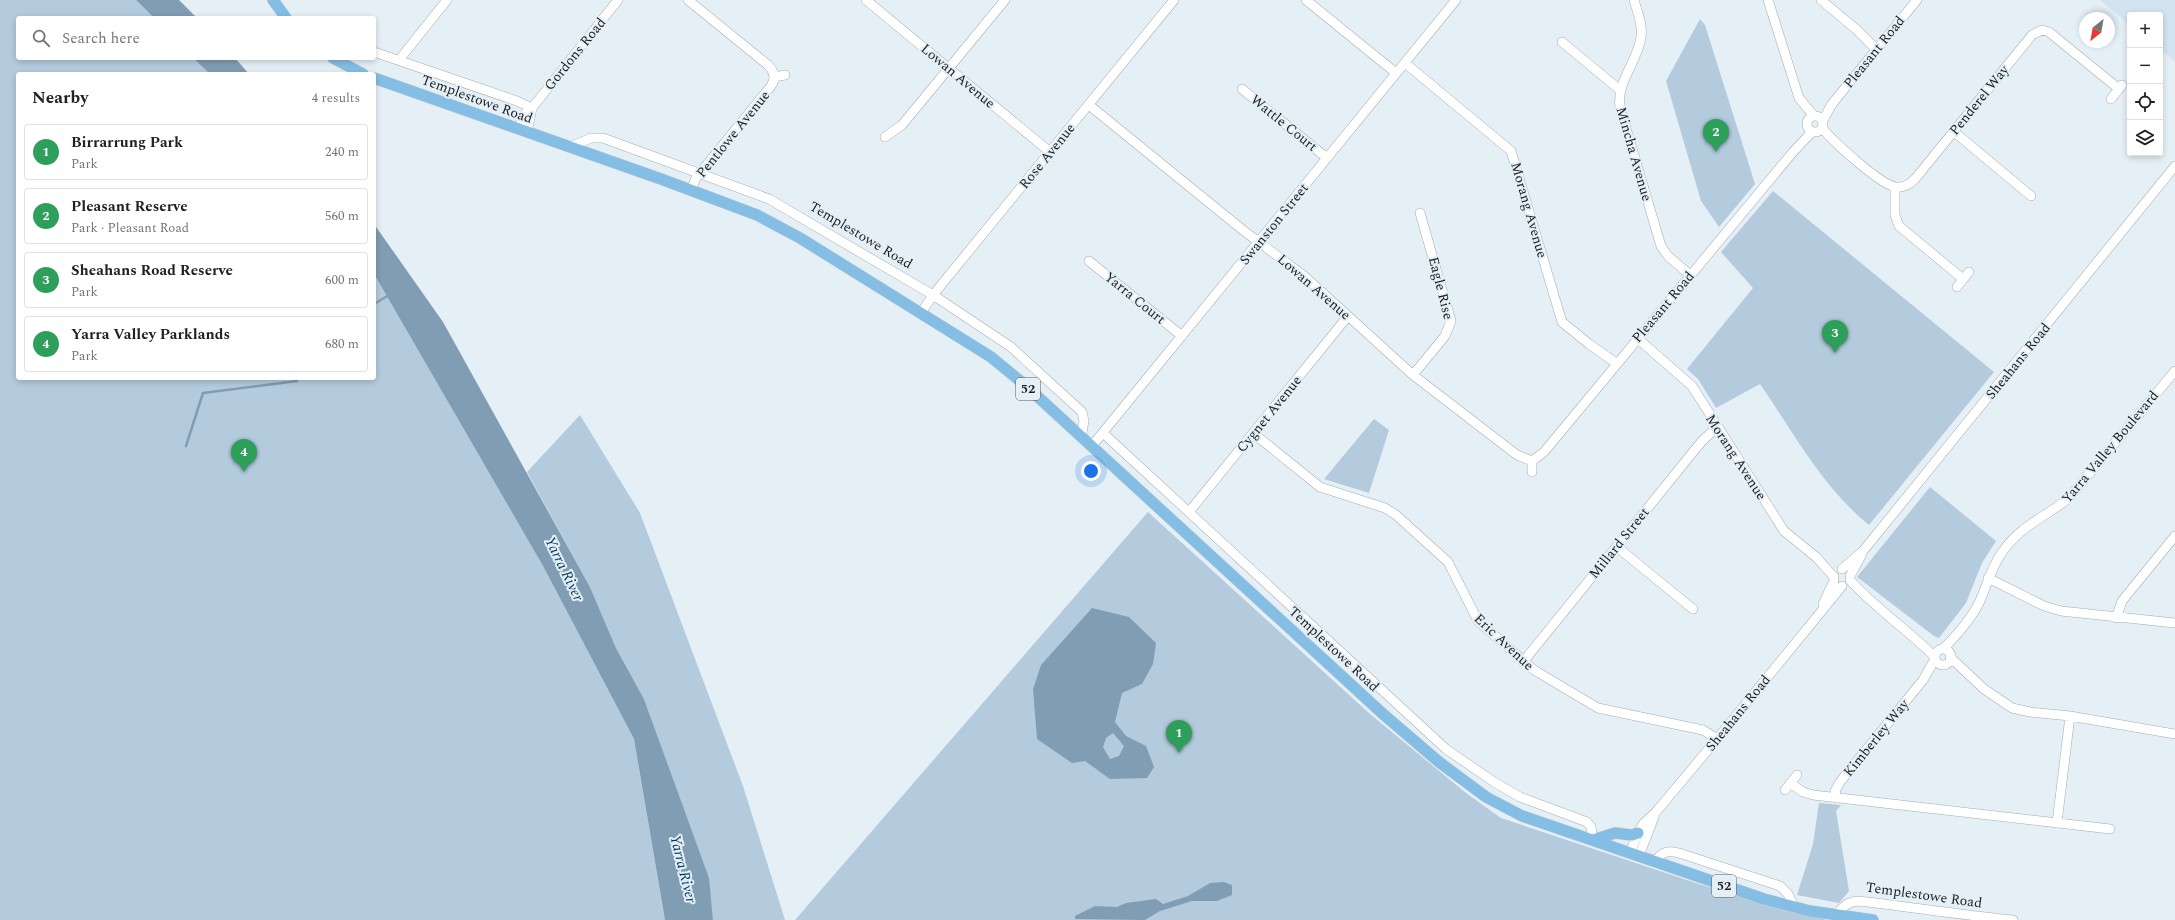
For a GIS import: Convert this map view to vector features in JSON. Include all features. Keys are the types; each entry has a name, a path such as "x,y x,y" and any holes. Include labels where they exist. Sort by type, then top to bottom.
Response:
{"main road":[{"path":"273,0 285,16"},
{"path":"337,60 359,72"},
{"name":"Templestowe Road","path":"376,79 691,190 757,215 780,226 997,361 1383,714 1439,762 1486,797 1507,809 1654,862 1795,908 1873,920"},
{"path":"1593,840 1615,833 1632,835 1638,833"}],"street":[{"path":"399,60 447,0"},
{"name":"Gordons Road","path":"523,131 525,114 532,108 618,0"},
{"name":"Pentlowe Avenue","path":"688,0 768,65 774,77 771,86 700,174 691,190"},
{"name":"Lowan Avenue","path":"866,0 1050,152"},
{"path":"885,137 902,125 1005,0"},
{"name":"Rose Avenue","path":"921,313 933,295 1174,0"},
{"path":"1306,0 1396,73"},
{"name":"Swanston Street","path":"1091,447 1456,0"},
{"name":"Mincha Avenue","path":"1634,0 1640,24 1641,38 1620,90 1620,108 1664,252 1690,275"},
{"path":"1768,0 1799,98 1802,117 1814,124 1885,183 1895,187 1895,215 1899,226 1963,279"},
{"path":"1821,0 1878,47"},
{"name":"Pleasant Road","path":"1532,461 1544,452 1614,365 1793,152 1814,124 1917,0"},
{"name":"Penderel Way","path":"1895,187 1903,186 1911,182 2032,34 2042,30 2049,32 2121,86 2111,98"},
{"path":"1562,42 1620,90"},
{"path":"376,53 517,100 532,108"},
{"name":"Morang Avenue","path":"1405,63 1511,151 1560,316 1566,326 1614,365"},
{"name":"Pentlowe Avenue","path":"774,77 785,75"},
{"name":"Wattle Court","path":"1242,89 1327,158"},
{"name":"Lowan Avenue","path":"1089,105 1303,276 1413,375 1517,455 1532,461"},
{"path":"1953,131 2032,196"},
{"name":"Templestowe Road","path":"570,147 585,139 602,138 769,198 933,295 1011,347 1082,412 1084,421 1081,438"},
{"name":"Sheahans Road","path":"1635,855 1638,833 1717,739 1819,613 1842,578 1863,551 2174,168"},
{"name":"Eagle Rise","path":"1413,375 1445,336 1451,321 1420,214"},
{"name":"Yarra Court","path":"1089,261 1182,336"},
{"name":"Cygnet Avenue","path":"1189,512 1348,316"},
{"name":"Morang Avenue","path":"1635,340 1692,386 1784,531 1915,638 1942,657"},
{"name":"Yarra Valley Boulevard","path":"1942,657 1978,604 1997,559 2009,542 2025,528 2057,508 2069,498 2175,371"},
{"name":"Millard Street","path":"1522,662 1702,441 1717,427"},
{"name":"Templestowe Road","path":"1103,433 1446,749 1494,782 1520,797 1587,822 1592,829 1593,840"},
{"name":"Eric Avenue","path":"1253,433 1320,487 1385,508 1396,515 1445,558 1478,621 1522,662 1598,708 1703,730 1717,739"},
{"path":"1532,461 1532,472"},
{"path":"2116,618 2122,601 2175,536"},
{"path":"1617,547 1693,609"},
{"path":"1988,578 2052,609 2116,618 2175,623"},
{"path":"1942,657 1995,698 2012,708 2030,712 2070,716 2172,732"},
{"name":"Kimberley Way","path":"1837,798 1835,791 1840,782 1942,657"},
{"path":"2057,823 2070,716"},
{"name":"Kimberley Way","path":"1797,775 1788,787 1806,794 2110,829"},
{"name":"Sheahans Road","path":"1635,855 1656,812"},
{"path":"1654,862 1660,854 1665,852 1679,853 1780,886 1788,894 1795,908"},
{"name":"Templestowe Road","path":"1835,915 1844,905 1852,901 1859,901 1940,910 1988,919 2013,920"}],"shaded area":[{"path":"0,0 136,0 152,16 16,16 16,60 195,60 208,72 16,72 16,380 376,380 376,277 543,566 634,739 665,920 0,920"},
{"path":"2100,0 2175,0 2175,62 2163,52 2163,12 2127,12 2127,22"},
{"path":"1700,19 1705,25 1755,184 1719,227 1701,201 1666,81"},
{"path":"1773,191 1994,372 1869,525 1837,494 1823,477 1760,384 1716,408 1698,379 1687,369 1753,288 1721,252"},
{"path":"580,415 640,513 743,786 785,920 713,920 708,878 644,699 616,648 590,587 527,472"},
{"path":"1374,419 1389,430 1369,493 1324,479"},
{"path":"1930,487 1996,541 1982,563 1966,603 1939,638 1934,636 1857,577"},
{"path":"1148,512 1370,714 1466,793 1501,818 1702,885 1827,920 795,920"},
{"path":"1819,803 1841,805 1836,811 1849,891 1839,903 1797,895 1813,844"}],"water":[{"path":"136,0 179,0 195,16 152,16"},
{"path":"195,60 237,60 247,72 208,72"},
{"name":"Yarra River","path":"376,227 443,322 590,587 616,648 644,699 709,878 713,920 665,920 634,739 543,566 376,277"},
{"path":"1092,608 1129,617 1156,643 1153,664 1142,684 1122,693 1115,722 1126,736 1146,746 1154,767 1147,778 1110,779 1085,761 1072,763 1037,739 1033,689 1041,665","holes":["1113,733 1124,746 1119,756 1110,759 1103,747 1106,738"]},
{"path":"1224,882 1232,885 1232,895 1217,901 1192,901 1160,911 1145,920 1075,919 1075,916 1095,906 1117,907 1126,903 1156,899 1163,904 1188,896 1210,883"}],"waterway":[{"path":"376,303 389,295"},
{"path":"186,446 203,393 297,380"}],"place":[{"name":"Pleasant Reserve","path":"1716,152"},
{"name":"Sheahans Road Reserve","path":"1835,353"},
{"name":"Yarra Valley Parklands","path":"244,472"},
{"name":"Birrarrung Park","path":"1179,753"}]}
